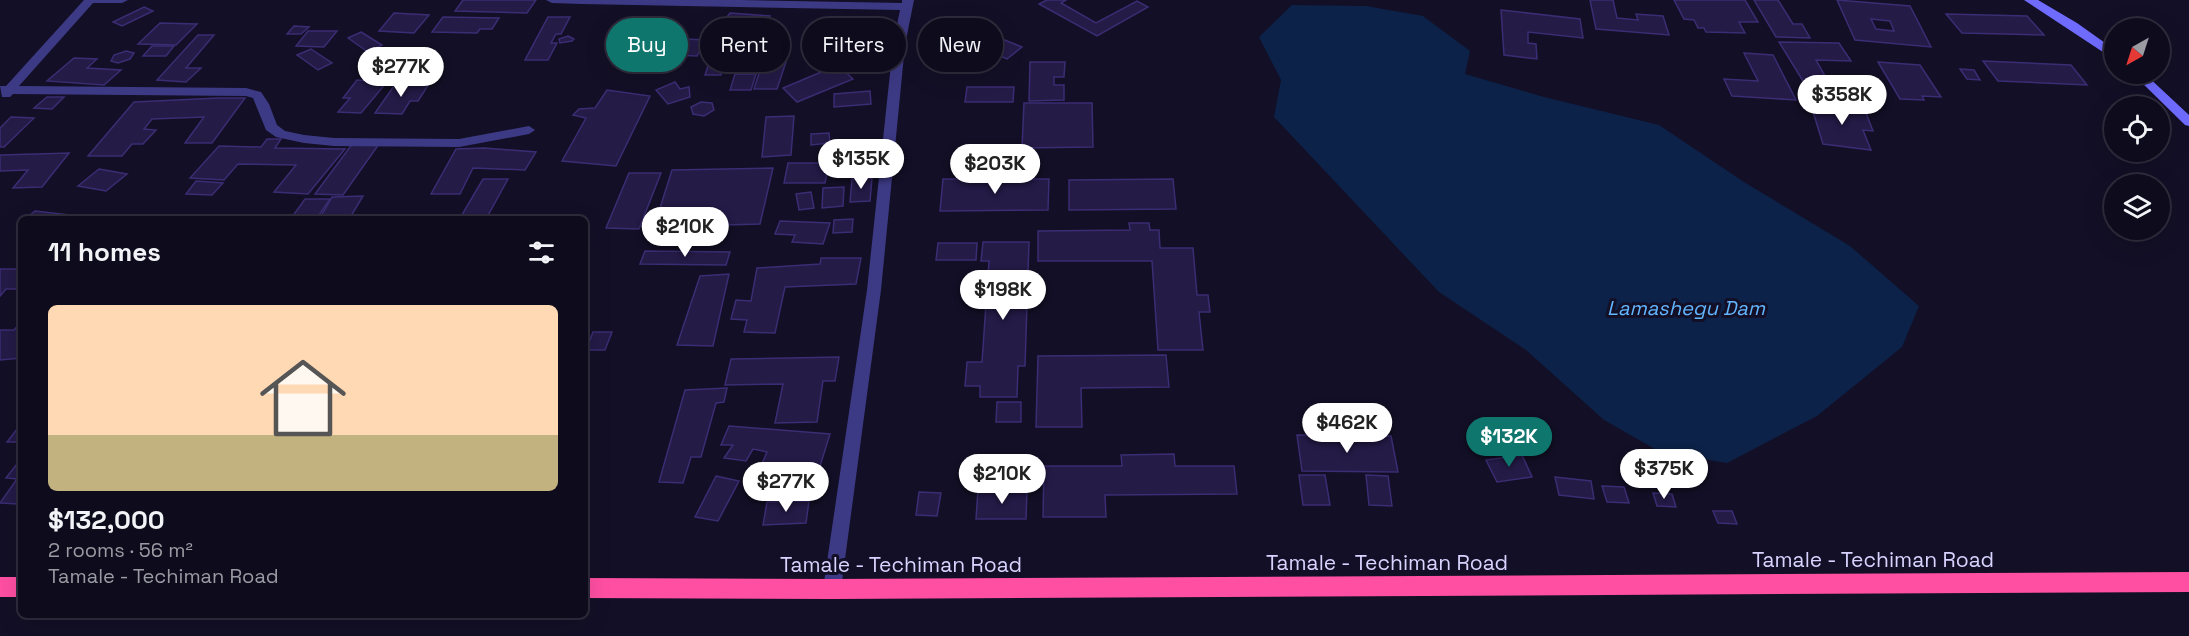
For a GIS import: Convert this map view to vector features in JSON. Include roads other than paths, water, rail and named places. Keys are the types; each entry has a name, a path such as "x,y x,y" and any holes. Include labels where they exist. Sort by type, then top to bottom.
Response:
{"highway":[{"name":"Tamale - Techiman Road","path":"588,588 832,589 2189,582"},
{"path":"0,587 18,587"}],"street":[{"path":"0,100 5,90 91,0 122,0"},
{"path":"552,0 907,3 899,45 874,290 832,589"},
{"path":"2030,0 2073,25 2104,48"},
{"path":"2149,84 2189,122"},
{"path":"5,90 246,92 257,95 263,104 270,127 281,134 334,142 459,143 529,130"}],"water":[{"name":"Lamashegu Dam","path":"1292,5 1366,6 1423,16 1470,51 1465,74 1544,97 1659,125 1744,182 1850,246 1919,306 1902,347 1817,416 1727,463 1660,452 1604,420 1526,350 1439,292 1274,117 1281,80 1259,37"}]}
